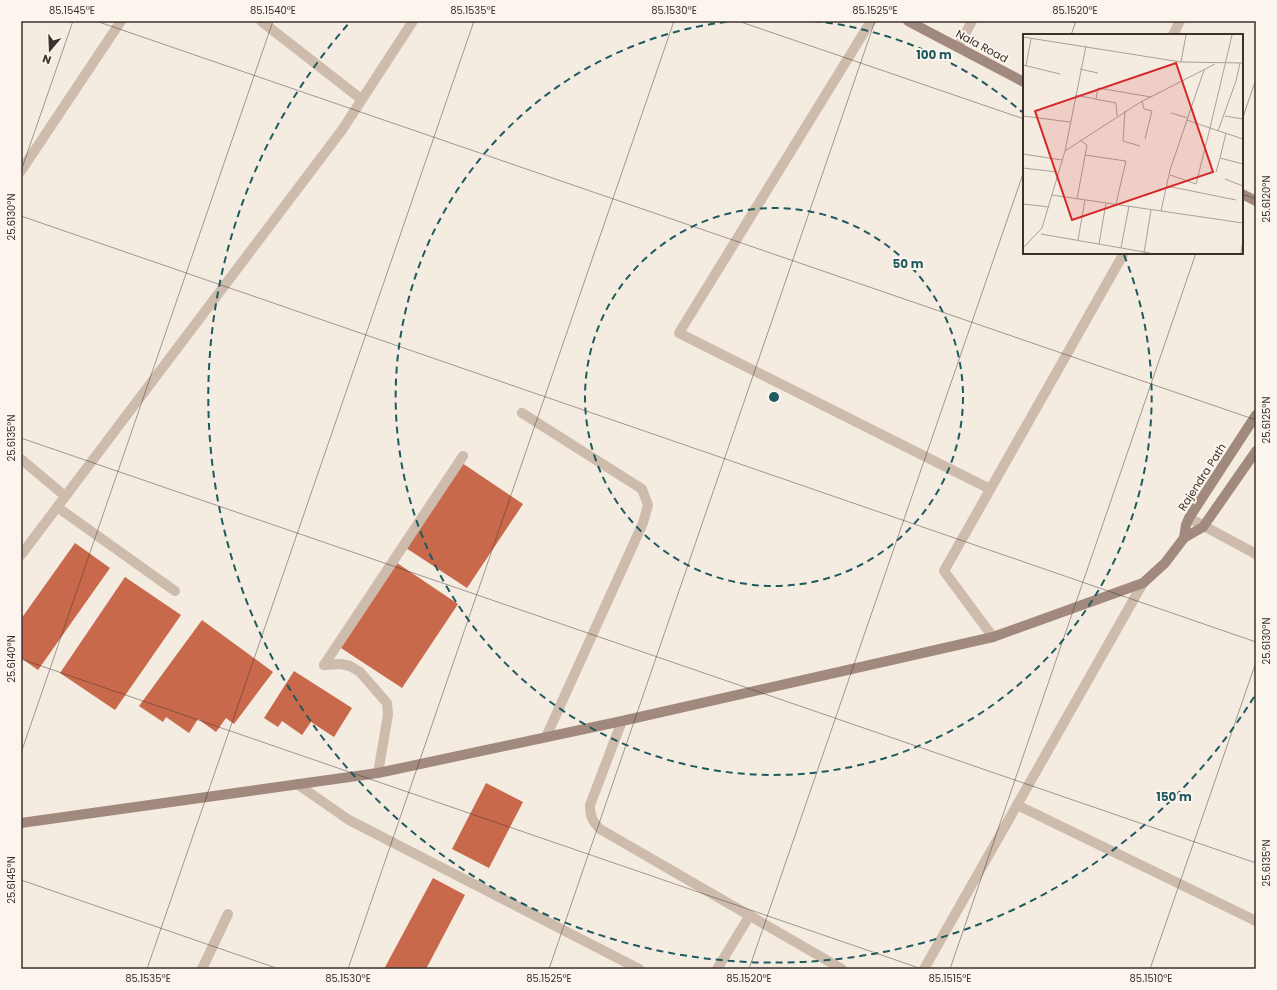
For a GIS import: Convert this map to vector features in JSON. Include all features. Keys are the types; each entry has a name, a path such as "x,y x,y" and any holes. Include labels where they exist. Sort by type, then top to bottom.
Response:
{"main road":[{"name":"Nala Road","path":"908,21 1023,81"},
{"path":"1243,194 1256,201"},
{"name":"Rajendra Path","path":"1184,538 1186,525 1189,518 1256,414"},
{"path":"21,823 378,773 622,721 993,637 1143,582 1165,563 1184,538 1204,527 1256,452"}],"street":[{"path":"21,171 121,21"},
{"path":"261,21 361,99"},
{"path":"21,555 342,130 413,21"},
{"path":"871,21 679,332 990,490"},
{"path":"958,47 972,21"},
{"path":"1174,34 1180,21"},
{"path":"993,637 944,570 1123,254"},
{"path":"522,413 642,489 648,505 643,523 546,737"},
{"path":"378,773 388,716 387,702 360,672 350,666 341,664 324,665 463,456"},
{"path":"21,459 65,496"},
{"path":"57,507 175,590"},
{"path":"1189,518 1256,554"},
{"path":"924,969 1143,582"},
{"path":"622,721 590,805 590,815 593,822 600,829 842,969"},
{"path":"297,784 349,820 639,969"},
{"path":"1017,805 1256,921"},
{"path":"202,969 228,914"},
{"path":"717,969 750,915"}],"building":[{"path":"462,463 523,504 467,588 406,548"},
{"path":"75,543 110,568 38,670 21,658 21,619"},
{"path":"397,563 458,604 402,688 341,648"},
{"path":"125,577 181,615 115,710 60,673"},
{"path":"202,620 273,672 234,724 226,718 216,732 198,719 189,733 166,717 163,722 139,706"},
{"path":"294,671 352,708 334,737 311,722 302,735 282,721 278,727 264,718"},
{"path":"486,783 523,802 489,868 452,849"},
{"path":"433,878 465,895 426,969 384,969"}]}
